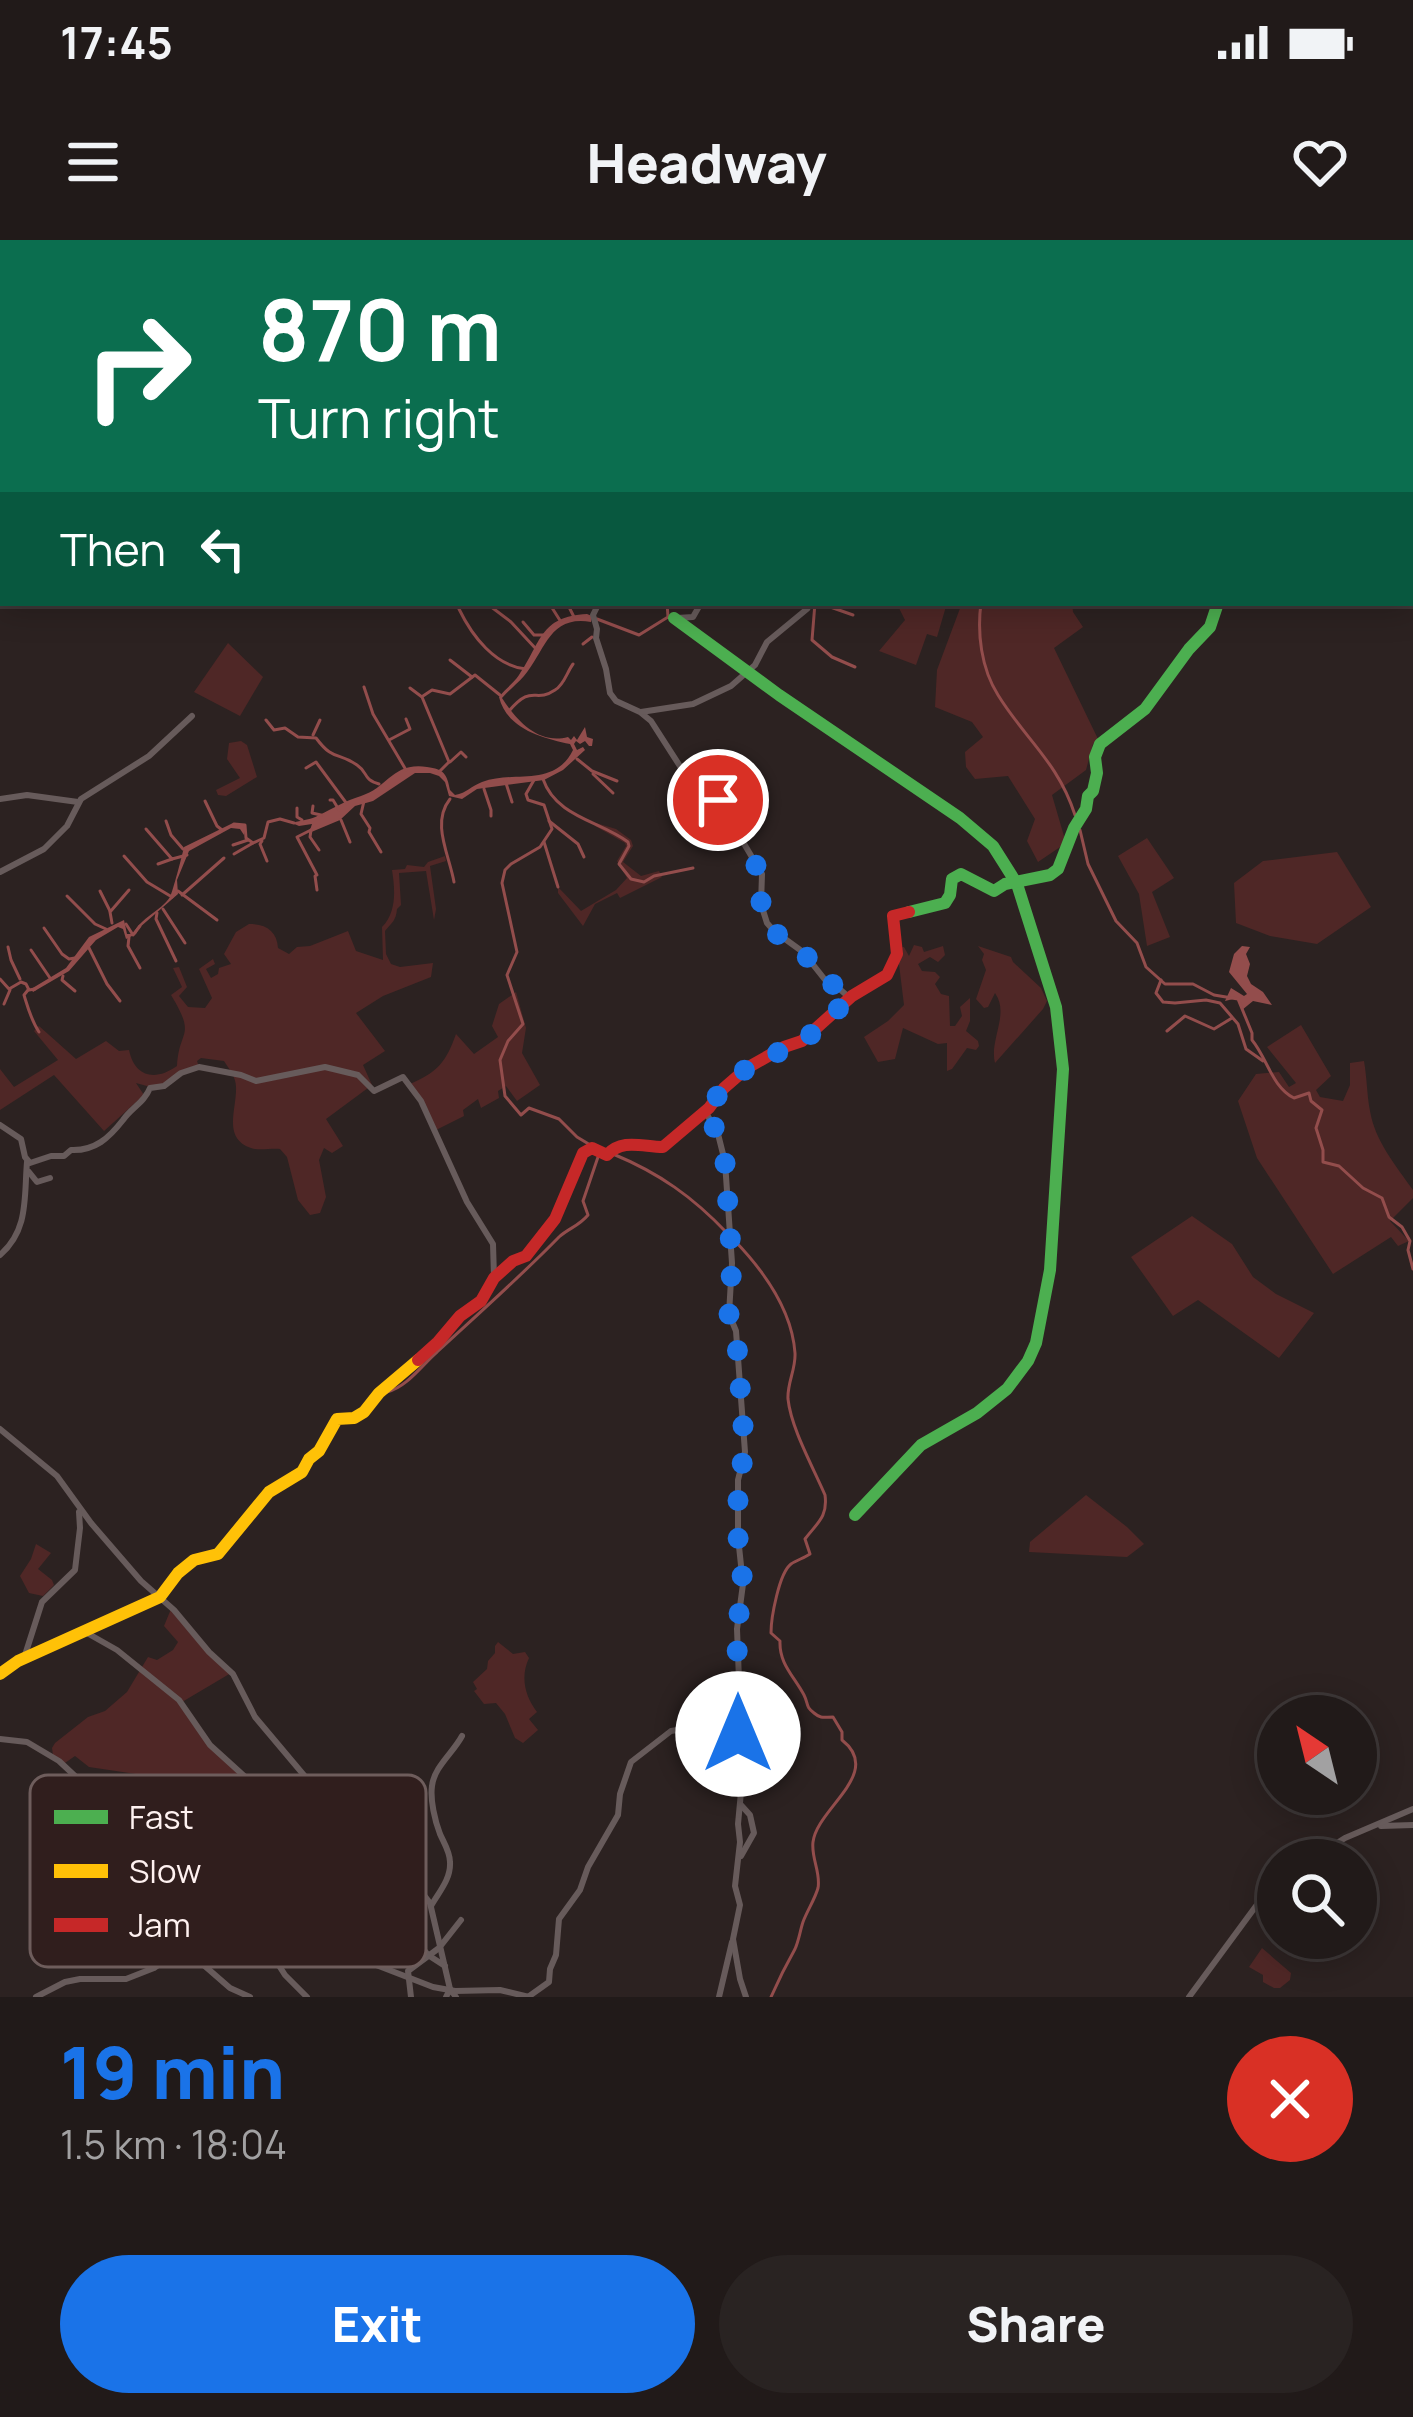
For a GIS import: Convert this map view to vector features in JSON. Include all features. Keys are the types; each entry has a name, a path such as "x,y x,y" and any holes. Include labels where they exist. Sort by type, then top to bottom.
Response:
{"street":[{"path":"598,606 593,615 596,638 610,693 651,722 685,774 713,795 734,824 761,874 761,904 774,932 803,952 826,981 850,998"},
{"path":"674,618 693,617 698,606"},
{"path":"640,712 670,710 713,697 748,673 767,642 808,606"},
{"path":"0,1674 160,1597 194,1560 214,1557 227,1546 269,1492 302,1472 338,1419 364,1412 481,1300 494,1277 526,1256 555,1219 583,1153 589,1148 607,1155 614,1147 632,1143 663,1147 747,1068 807,1038 850,998 887,975 897,954 893,916 945,903 952,879 961,874 994,891 1058,869 1073,828 1087,809 1100,744 1145,709 1210,627 1217,606"},
{"path":"674,618 905,783 962,816 1010,868 1056,1007 1063,1069 1050,1270 1036,1343 1007,1389 922,1445 855,1514"},
{"path":"0,872 44,849 67,826 78,802 148,756 192,716"},
{"path":"0,799 27,795 78,802"},
{"path":"27,1166 98,1144 146,1099 150,1088 164,1086 193,1068 256,1082 333,1067 358,1075 374,1091 403,1077 421,1101 466,1202 493,1244 494,1277"},
{"path":"705,1111 718,1134 725,1162 732,1263 729,1314 736,1331 745,1452 738,1480 743,1584 737,1629 740,1804 735,1886 740,1905 719,1997"},
{"path":"0,1125 21,1139 27,1166 19,1234 0,1255"},
{"path":"27,1166 38,1182 50,1178"},
{"path":"0,1429 57,1476 142,1581 236,1678 255,1717 303,1775"},
{"path":"23,1659 42,1602 74,1570 79,1506"},
{"path":"84,1632 117,1649 179,1700 210,1745 243,1775"},
{"path":"448,1993 500,1990 529,1997 549,1982 559,1919 580,1890 618,1815 631,1762 670,1731 725,1731 736,1718"},
{"path":"431,1906 451,1864 437,1827 431,1788 437,1769 450,1758 462,1736"},
{"path":"0,1738 29,1743 74,1775"},
{"path":"739,1859 754,1833 750,1815 740,1804"},
{"path":"1343,1839 1413,1809"},
{"path":"1376,1826 1413,1825"},
{"path":"426,1899 448,1993"},
{"path":"1189,1997 1257,1905"},
{"path":"428,1955 461,1920"},
{"path":"733,1939 746,1997"},
{"path":"426,1953 445,1966"},
{"path":"35,1997 64,1982 126,1979 151,1967"},
{"path":"206,1967 230,1988 250,1997"},
{"path":"280,1967 307,1997"},
{"path":"381,1967 457,1997"},
{"path":"411,1997 407,1976 412,1967"}],"shaded area":[{"path":"898,606 946,606 937,637 927,634 916,665 879,651 905,620"},
{"path":"961,606 1072,606 1083,627 1054,648 1098,739 1086,770 1052,795 1066,843 1038,862 1027,841 1035,819 1008,776 975,779 966,767 965,752 983,737 972,722 935,707 937,670"},
{"path":"587,614 591,622 577,621 557,629 502,698 538,734 577,740 585,727 592,746 576,741 577,750 585,750 563,770 544,780 477,789 462,799 449,796 439,776 415,773 373,801 355,806 340,820 309,833 312,824 292,823 370,792 406,768 441,771 455,795 482,782 545,774 565,762 573,750 570,744 537,735 518,724 499,697 551,626"},
{"path":"228,643 263,677 240,716 194,692"},
{"path":"229,743 247,745 257,777 226,796 218,795 216,790 240,778 227,759"},
{"path":"233,823 245,826 244,835 231,828 189,851 177,880 178,894 136,934 126,939 118,927 96,940 69,971 33,992 31,989 66,968 89,937 124,920 127,934 133,934 141,923 170,897 184,847"},
{"path":"596,823 631,840 633,846 623,862 641,876 659,871 662,877 620,898 617,893 595,904 583,926 558,887 581,911 627,878 617,861 625,843"},
{"path":"1147,838 1174,878 1152,892 1170,937 1147,946 1139,894 1118,856"},
{"path":"1337,852 1371,907 1317,944 1270,936 1236,923 1234,883 1263,861"},
{"path":"445,856 446,861 430,866 434,920 426,871 399,873 401,905 385,931 386,954 391,964 400,967 433,963 431,977 383,996 356,1013 385,1051 363,1065 372,1085 326,1119 343,1146 332,1153 324,1148 319,1160 326,1197 320,1213 310,1215 298,1200 287,1157 280,1149 254,1149 237,1137 233,1122 236,1083 224,1061 201,1058 199,1067 154,1088 136,1083 144,1095 104,1131 54,1075 0,1110 0,1069 14,1087 58,1060 34,1031 39,1026 76,1059 106,1041 119,1051 129,1050 136,1066 147,1074 161,1074 177,1066 185,1026 171,995 182,987 173,968 179,967 187,987 179,996 188,1007 205,1008 212,998 199,969 213,959 215,964 206,969 211,978 219,968 231,964 224,954 236,932 249,924 270,930 278,948 289,954 297,947 348,931 356,951 383,960 382,927 394,900 392,870 424,867"},
{"path":"914,945 924,952 943,946 945,955 938,962 930,957 918,964 922,971 940,977 935,984 941,994 949,996 950,1026 955,1026 962,1016 960,1007 970,998 966,1031 979,1046 967,1048 947,1071 947,1043 938,1044 903,1028 895,1059 878,1062 864,1037 904,1005 897,948 904,947 909,956"},
{"path":"978,946 1011,957 1047,1001 995,1063 999,1001 995,993 984,1008 976,999 986,970"},
{"path":"1242,946 1250,947 1246,954 1251,984 1272,1005 1253,1001 1242,1010 1237,998 1225,1001 1231,988 1247,994 1229,972"},
{"path":"516,992 526,1028 522,1053 540,1085 517,1101 506,1086 498,1091 499,1098 481,1108 478,1099 463,1110 464,1116 436,1130 410,1084 440,1065 456,1034 474,1054 498,1037 492,1026 499,1004"},
{"path":"1301,1025 1331,1076 1316,1090 1320,1097 1343,1101 1350,1085 1350,1063 1364,1061 1376,1133 1413,1190 1413,1198 1390,1221 1409,1241 1398,1246 1391,1237 1333,1274 1257,1158 1238,1101 1256,1074 1279,1072 1289,1087 1296,1083 1267,1047"},
{"path":"1192,1216 1232,1244 1253,1277 1314,1313 1279,1358 1198,1300 1173,1316 1131,1257"},
{"path":"1086,1495 1144,1544 1127,1557 1029,1552 1030,1542"},
{"path":"36,1544 51,1553 38,1569 54,1585 43,1596 29,1593 20,1576"},
{"path":"171,1609 231,1673 182,1702 206,1740 244,1775 139,1775 89,1767 75,1756 62,1765 53,1755 55,1743 127,1692 148,1657 157,1660 173,1650 178,1642 164,1626"},
{"path":"498,1642 513,1654 525,1652 529,1658 525,1686 537,1712 529,1719 538,1730 523,1743 515,1738 496,1703 484,1704 474,1691 473,1682 487,1669"},
{"path":"1257,1955 1257,1959 1275,1959 1291,1973 1290,1980 1274,1988 1249,1967"}],"waterway":[{"path":"490,606 537,650"},
{"path":"551,606 561,622"},
{"path":"568,606 574,617"},
{"path":"597,619 639,635 668,617 667,606"},
{"path":"815,606 812,640 832,657 855,667"},
{"path":"828,606 853,615"},
{"path":"981,606 982,650 992,685 1050,765 1075,815"},
{"path":"459,609 486,648 504,662 526,669"},
{"path":"523,622 534,635 545,635"},
{"path":"583,644 592,637"},
{"path":"450,660 472,677"},
{"path":"509,711 523,698 558,688 573,664"},
{"path":"423,696 432,690 450,694 475,675 500,695"},
{"path":"364,687 373,714 406,770"},
{"path":"410,688 422,697 449,762 439,772"},
{"path":"389,740 410,729 406,719"},
{"path":"266,720 274,730 285,728 298,737 316,738 379,784"},
{"path":"313,735 320,720"},
{"path":"450,762 461,752 466,757"},
{"path":"577,759 617,781"},
{"path":"306,768 316,762 347,804"},
{"path":"593,774 613,793"},
{"path":"543,779 568,810 628,842 619,864 631,879 644,882 693,868"},
{"path":"505,780 512,802"},
{"path":"534,780 526,794 528,800 544,805 552,829 540,847 505,870 502,883 517,952 507,975 523,1024 500,1060 505,1096 521,1115 529,1108 559,1119 592,1146"},
{"path":"484,789 491,816"},
{"path":"450,799 442,828 454,882"},
{"path":"330,800 339,810"},
{"path":"205,801 222,830"},
{"path":"364,801 361,814 381,852"},
{"path":"313,806 312,813 321,815"},
{"path":"297,808 302,820"},
{"path":"341,820 350,842"},
{"path":"166,821 183,849"},
{"path":"549,821 578,844 584,857"},
{"path":"234,824 245,825 246,838 253,843 264,838 268,822 294,823"},
{"path":"146,829 172,859 187,855"},
{"path":"311,830 297,837 317,875 317,890"},
{"path":"311,830 319,850"},
{"path":"1080,830 1088,864 1116,921 1137,943 1146,967 1165,984 1193,984 1214,995 1238,999 1252,1040 1280,1087 1294,1098 1309,1093 1322,1110 1316,1128 1323,1162 1339,1166 1382,1198 1389,1217 1410,1241 1413,1269"},
{"path":"233,845 248,840"},
{"path":"262,841 267,861"},
{"path":"544,842 558,887"},
{"path":"234,854 253,843"},
{"path":"124,856 147,882 172,897"},
{"path":"182,895 224,858"},
{"path":"158,864 172,859"},
{"path":"112,923 110,912 129,890"},
{"path":"100,891 110,911"},
{"path":"178,891 217,920"},
{"path":"67,896 106,929"},
{"path":"163,909 185,943"},
{"path":"157,913 176,961"},
{"path":"126,924 133,935 140,926"},
{"path":"44,928 62,954 75,958"},
{"path":"129,937 128,946 140,968"},
{"path":"88,946 120,1001"},
{"path":"8,947 20,979"},
{"path":"31,950 50,978"},
{"path":"63,976 75,991"},
{"path":"0,979 9,989 21,982 35,989"},
{"path":"1161,980 1156,993 1163,1002 1220,1003 1238,1024 1246,1049 1263,1061"},
{"path":"4,1004 10,990"},
{"path":"28,990 24,995 39,1032"},
{"path":"1167,1031 1185,1016 1214,1029 1232,1018"},
{"path":"613,1154 674,1187 727,1233"},
{"path":"387,1392 408,1381 588,1215 583,1201 598,1157"},
{"path":"734,1240 765,1277 788,1321 795,1353 790,1410 825,1495 823,1514 805,1539 810,1554 791,1564 783,1576 771,1633 780,1641 785,1663 808,1707 819,1716 833,1717 856,1765 845,1791 817,1829 813,1848 818,1888 771,1997"}],"traffic: fast":[{"path":"909,912 945,903 952,879 961,874 994,891 1058,869 1093,791 1100,744 1145,709 1210,627 1217,606"},
{"path":"674,618 993,846 1017,884 1056,1007 1063,1069 1050,1270 1036,1343 1007,1389 977,1413 921,1445 855,1515"}],"traffic: slow":[{"path":"0,1674 18,1661 160,1597 194,1560 218,1554 269,1492 302,1472 337,1419 364,1412 418,1360"}],"traffic: jam":[{"path":"418,1360 481,1301 494,1278 526,1256 555,1219 583,1153 592,1148 607,1155 626,1145 663,1147 747,1068 802,1041 852,996 887,975 897,954 893,916 909,912"}],"route":[{"path":"718,800 761,874 761,904 767,923 850,998 807,1038 747,1068 705,1111 718,1134 725,1162 732,1263 729,1314 736,1331 745,1452 738,1480 743,1584 737,1629 738,1734"}]}
